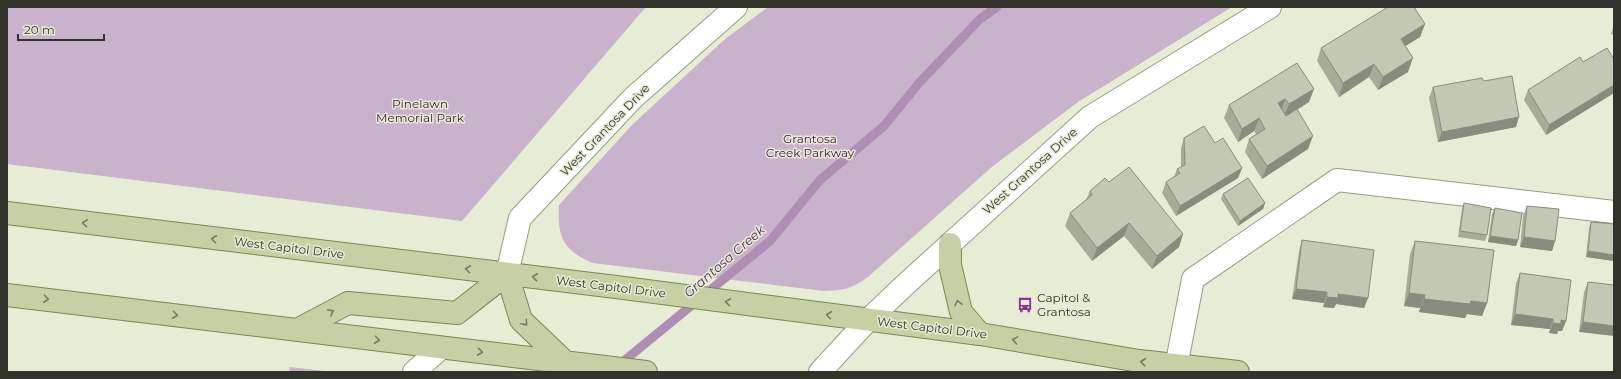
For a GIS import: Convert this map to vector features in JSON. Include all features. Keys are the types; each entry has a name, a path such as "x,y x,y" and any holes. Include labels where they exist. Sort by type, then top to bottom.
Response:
{"main road":[{"name":"West Capitol Drive","path":"7,213 616,287 980,334 1176,368 1238,372"},
{"path":"950,244 950,265 960,312 980,334"},
{"path":"297,330 348,304 458,313 507,274 521,320 565,362"},
{"path":"7,295 646,372"}],"street":[{"name":"West Grantosa Drive","path":"507,274 520,218 633,98 736,7"},
{"name":"West Grantosa Drive","path":"820,372 868,320 1090,118 1270,7"},
{"path":"1176,368 1193,279 1337,180 1614,212"},
{"path":"414,372 441,348"}],"green space":[{"name":"Pinelawn Memorial Park","path":"7,7 646,7 462,221 7,164"},
{"name":"Grantosa Creek Parkway","path":"768,7 1232,7 1078,102 993,166 868,277 852,286 837,290 824,291 593,263 575,253 569,248 561,234 559,225 559,205 632,125 725,39"},
{"path":"289,367 334,372 290,372"}],"building":[{"path":"1388,7 1414,7 1425,24 1401,39 1413,58 1383,77 1374,64 1343,83 1321,48"},
{"path":"1607,48 1614,59 1614,85 1549,125 1528,90 1580,57 1583,62"},
{"path":"1297,63 1314,89 1289,104 1285,99 1278,103 1286,116 1297,109 1313,136 1267,166 1249,139 1265,129 1259,118 1242,129 1229,105"},
{"path":"1512,76 1519,117 1442,132 1433,87 1482,78 1484,81"},
{"path":"1204,126 1215,143 1223,138 1242,168 1180,206 1166,182 1180,173 1177,169 1185,165 1184,138"},
{"path":"1129,167 1183,234 1157,256 1129,223 1097,248 1070,213 1092,195 1090,191 1105,178 1109,182"},
{"path":"1248,178 1265,203 1240,221 1223,194"},
{"path":"1464,203 1491,208 1487,235 1460,231"},
{"path":"1527,206 1559,209 1555,241 1524,237"},
{"path":"1495,208 1522,213 1518,240 1490,236"},
{"path":"1591,222 1614,224 1614,255 1588,251"},
{"path":"1302,240 1374,250 1368,298 1338,294 1338,298 1327,297 1327,292 1296,289"},
{"path":"1415,241 1494,250 1487,303 1471,301 1470,304 1424,299 1425,295 1409,293"},
{"path":"1520,273 1571,280 1566,321 1561,320 1561,324 1553,323 1553,319 1515,314"},
{"path":"1588,282 1614,285 1614,326 1583,322"}],"waterway":[{"name":"Grantosa Creek","path":"619,365 770,241 820,180 884,126 919,83 980,19 997,7"}],"place":[{"name":"Capitol & Grantosa","path":"1025,305"}]}
